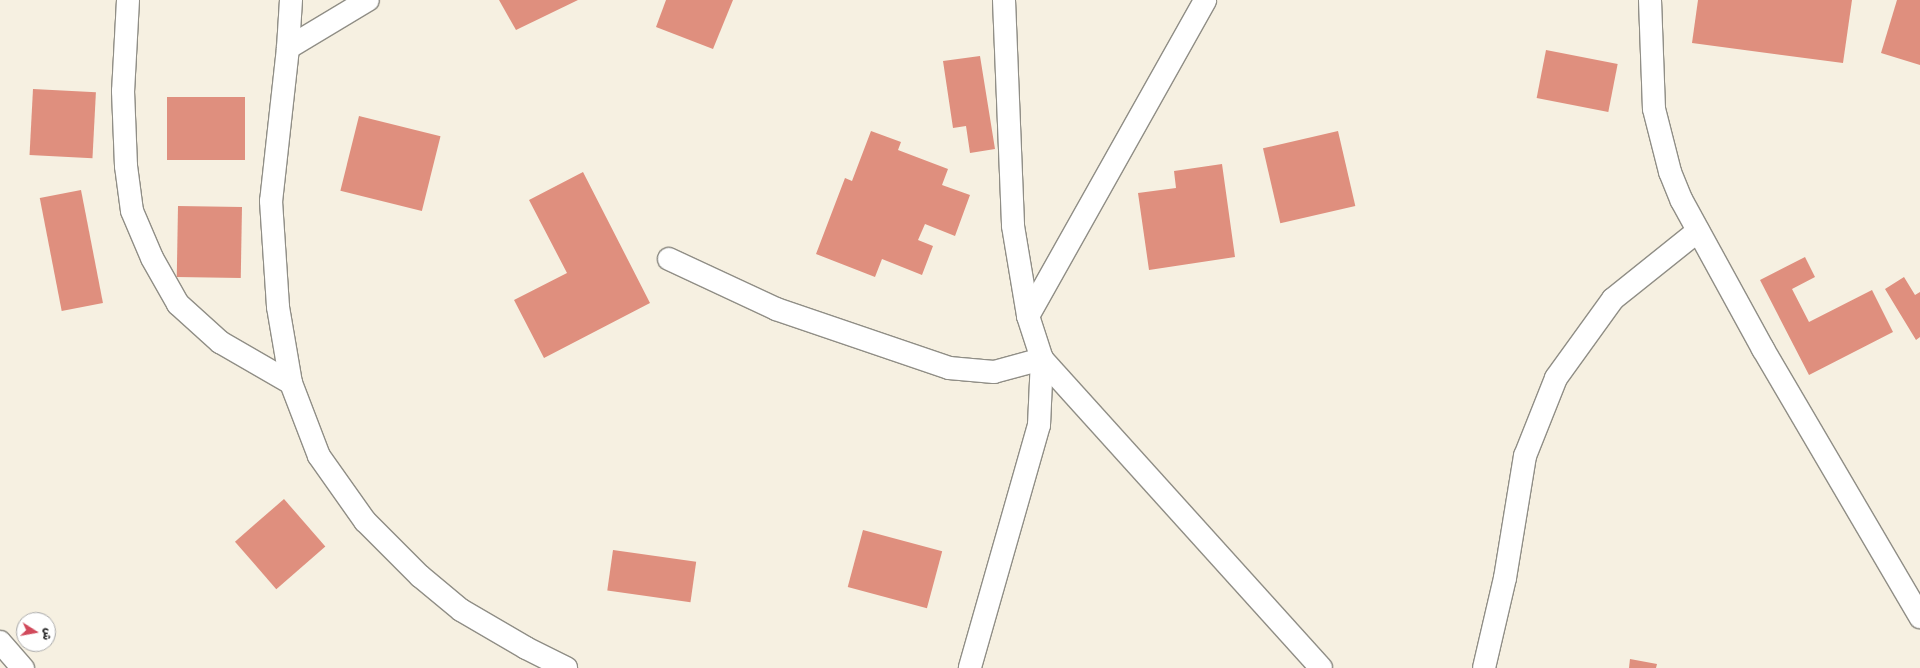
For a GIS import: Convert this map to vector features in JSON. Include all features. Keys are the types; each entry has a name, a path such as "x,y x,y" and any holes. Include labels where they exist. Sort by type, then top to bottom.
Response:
{"street":[{"path":"128,0 123,91 126,166 132,211 149,251 178,304 220,342 291,383"},
{"path":"291,0 288,48 271,201 278,307 291,383 319,456 365,521 420,576 460,610 526,648 566,668"},
{"path":"288,48 368,0"},
{"path":"970,668 1039,425 1042,359 1028,316 1014,226 1004,0"},
{"path":"1028,316 1205,0"},
{"path":"1650,0 1654,109 1670,172 1682,201 1763,349 1920,618"},
{"path":"1484,668 1505,578 1525,456 1556,378 1613,299 1698,231"},
{"path":"670,259 776,309 949,368 994,372 1042,359"},
{"path":"1042,359 1321,668"},
{"path":"0,642 23,668"}],"building":[{"path":"499,0 578,0 516,30"},
{"path":"666,0 733,0 713,49 656,27"},
{"path":"1698,0 1852,0 1843,63 1692,43"},
{"path":"1897,0 1920,0 1920,65 1881,53"},
{"path":"1546,50 1618,64 1608,112 1537,98"},
{"path":"980,56 995,149 970,153 966,126 953,128 943,61"},
{"path":"33,89 96,92 92,158 30,155"},
{"path":"167,97 245,97 245,160 167,160"},
{"path":"359,116 441,136 422,211 340,191"},
{"path":"871,131 901,142 898,150 948,169 942,185 970,195 955,236 925,224 918,240 933,246 922,275 882,259 875,277 816,254 845,178 852,181"},
{"path":"1338,131 1355,206 1280,223 1263,148"},
{"path":"1222,164 1235,257 1149,270 1138,193 1176,188 1174,171"},
{"path":"583,172 650,303 544,358 514,300 567,273 529,200"},
{"path":"81,190 103,303 62,311 40,198"},
{"path":"178,206 242,207 241,278 177,277"},
{"path":"1805,257 1815,277 1792,289 1809,322 1872,290 1893,332 1809,375 1760,280"},
{"path":"1904,277 1915,295 1920,292 1920,337 1916,340 1885,289"},
{"path":"284,499 325,547 276,589 235,542"},
{"path":"863,530 942,551 927,608 848,587"},
{"path":"613,550 696,562 690,602 607,591"},
{"path":"1630,659 1657,664 1656,668 1629,668"}]}
